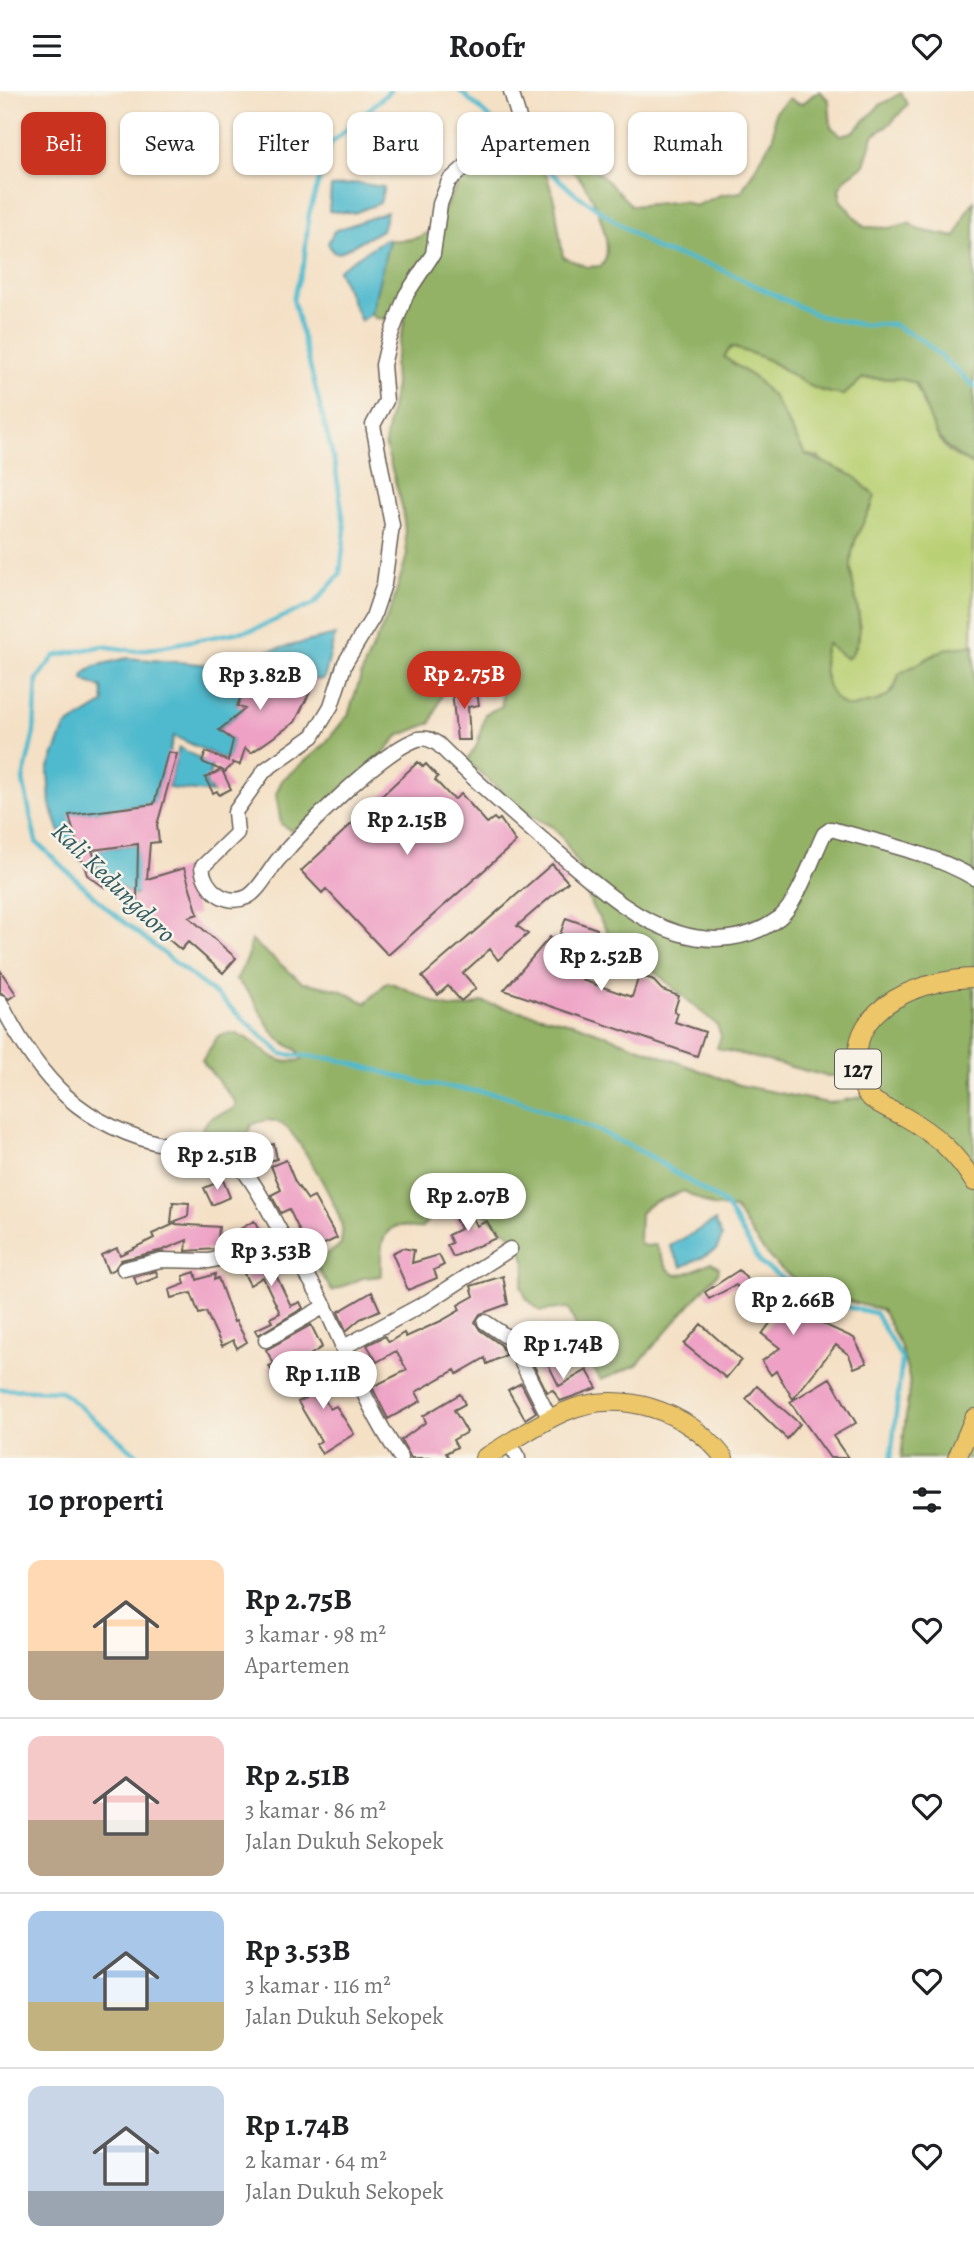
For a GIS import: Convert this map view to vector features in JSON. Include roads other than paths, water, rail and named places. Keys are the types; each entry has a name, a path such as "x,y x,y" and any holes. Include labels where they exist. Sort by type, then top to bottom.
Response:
{"main road":[{"name":"127","path":"974,978 945,978 906,992 873,1014 860,1037 857,1055 859,1077 868,1096 939,1138 974,1182"},
{"path":"484,1458 514,1451 550,1419 588,1405 644,1406 685,1421 704,1434 724,1458"},
{"path":"957,1458 974,1418"}],"street":[{"path":"511,91 523,132 500,150 479,157 449,181 440,204 433,254 406,295 389,340 383,365 386,401 373,425 392,525 384,584 373,617 345,663 331,706 313,736 265,771 235,812 237,833 202,867 204,878 217,895 231,901 249,897 327,807 397,750 421,738 438,744 480,787 606,893 656,925 680,934 723,941 739,937 780,917 824,834 831,829 883,843 961,871 974,879"},
{"path":"0,1002 29,1057 72,1101 97,1119 140,1138 230,1159 242,1168 263,1198 325,1306 369,1405 401,1458"},
{"path":"124,1269 161,1260 209,1261 286,1242"},
{"path":"342,1348 429,1301 510,1249"},
{"path":"266,1340 325,1306"},
{"path":"485,1322 510,1339 550,1419"}],"water":[{"path":"357,183 384,187 380,203 354,213 329,211 331,187"},
{"path":"387,212 382,230 339,253 333,252 328,243 334,231"},
{"path":"385,239 389,240 371,314 361,321 338,270"},
{"path":"335,635 324,679 316,680 255,654"},
{"path":"127,658 213,665 265,687 242,695 237,705 245,709 219,729 233,740 229,758 223,759 174,736 154,804 70,815 83,862 62,838 50,804 48,770 65,727 104,703 102,688 83,680 84,674 95,666"},
{"path":"179,747 212,766 206,784 213,793 168,788"},
{"path":"138,844 140,890 135,896 99,873 92,850"},
{"path":"715,1221 722,1237 716,1250 682,1267 670,1246"}],"waterway":[{"name":"Kali Kedungdoro","path":"390,91 330,144 309,214 304,263 293,299 335,465 345,530 340,574 315,603 255,629 137,651 102,646 55,656 37,679 34,732 23,780 36,842 109,910 221,999 282,1054 336,1059 427,1084 504,1095 599,1131 648,1155 725,1204 761,1264 819,1301 875,1313 902,1359 891,1458"},
{"path":"460,91 573,192 658,250 714,266 819,316 863,325 892,324 922,340 974,386"},
{"path":"0,1389 61,1391 141,1458"}]}
